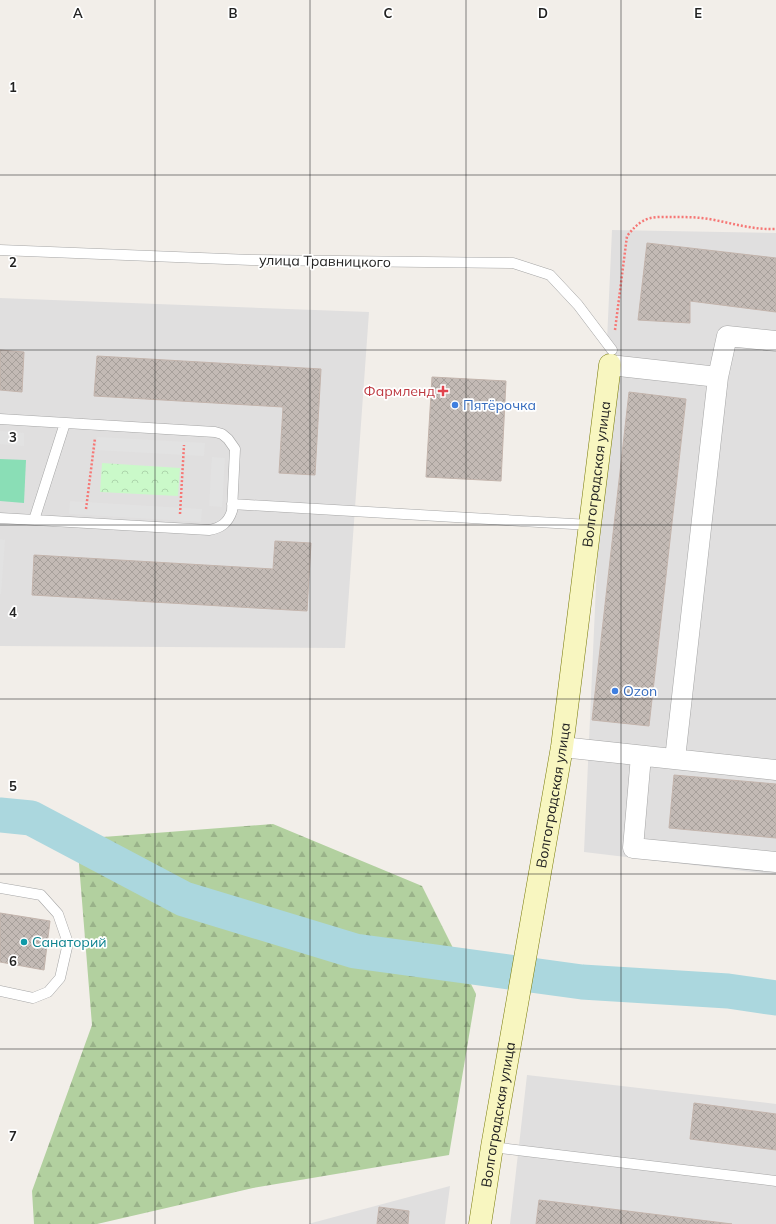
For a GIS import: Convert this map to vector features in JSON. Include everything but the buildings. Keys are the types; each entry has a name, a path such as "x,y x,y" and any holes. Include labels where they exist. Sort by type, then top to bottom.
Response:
{"street":[{"path":"674,759 718,377 727,336 776,341"},
{"path":"611,357 718,377"},
{"name":"Волгоградская улица","path":"480,1224 492,1147 562,747 611,357"},
{"path":"562,747 776,770"},
{"path":"641,756 633,848 776,862"}],"lane":[{"name":"улица Травницкого","path":"0,250 251,260 513,263 550,275 578,305 611,357"},
{"path":"0,419 215,432 222,434 233,444 235,449 232,511 229,519 220,528 209,530 179,529 0,518"},
{"path":"34,520 65,423"},
{"path":"232,504 590,525"},
{"path":"0,888 41,895 58,914 68,943 60,978 48,992 32,998 0,991"},
{"path":"492,1147 776,1181"}],"path":[{"path":"611,357 627,236 639,224 650,218 691,217 708,219 733,225 764,229 776,228"},
{"path":"84,523 97,424"},
{"path":"179,529 185,430"}],"shaded area":[{"path":"612,230 776,233 776,875 584,852"},
{"path":"0,298 369,312 345,648 0,646"},
{"path":"0,431 24,433 24,446 0,444"},
{"path":"97,437 205,443 204,456 96,450"},
{"path":"212,457 225,458 222,507 209,506"},
{"path":"70,501 202,509 201,522 69,514"},
{"path":"0,539 5,540 1,594 0,594"},
{"path":"527,1075 776,1104 776,1224 510,1224"},
{"path":"450,1186 445,1224 308,1224"}],"green space":[{"path":"0,459 26,460 24,503 0,501"},
{"path":"102,463 180,468 178,496 100,492"},
{"path":"273,824 422,886 476,994 449,1155 253,1188 97,1224 34,1224 32,1191 92,1025 77,839"}],"waterway":[{"path":"0,815 31,818 184,899 355,951 582,982 728,991 776,998"}],"place":[{"name":"Фармленд","path":"443,391"},
{"name":"Пятёрочка","path":"455,405"},
{"name":"Ozon","path":"615,691"},
{"name":"Санаторий","path":"24,942"}]}
